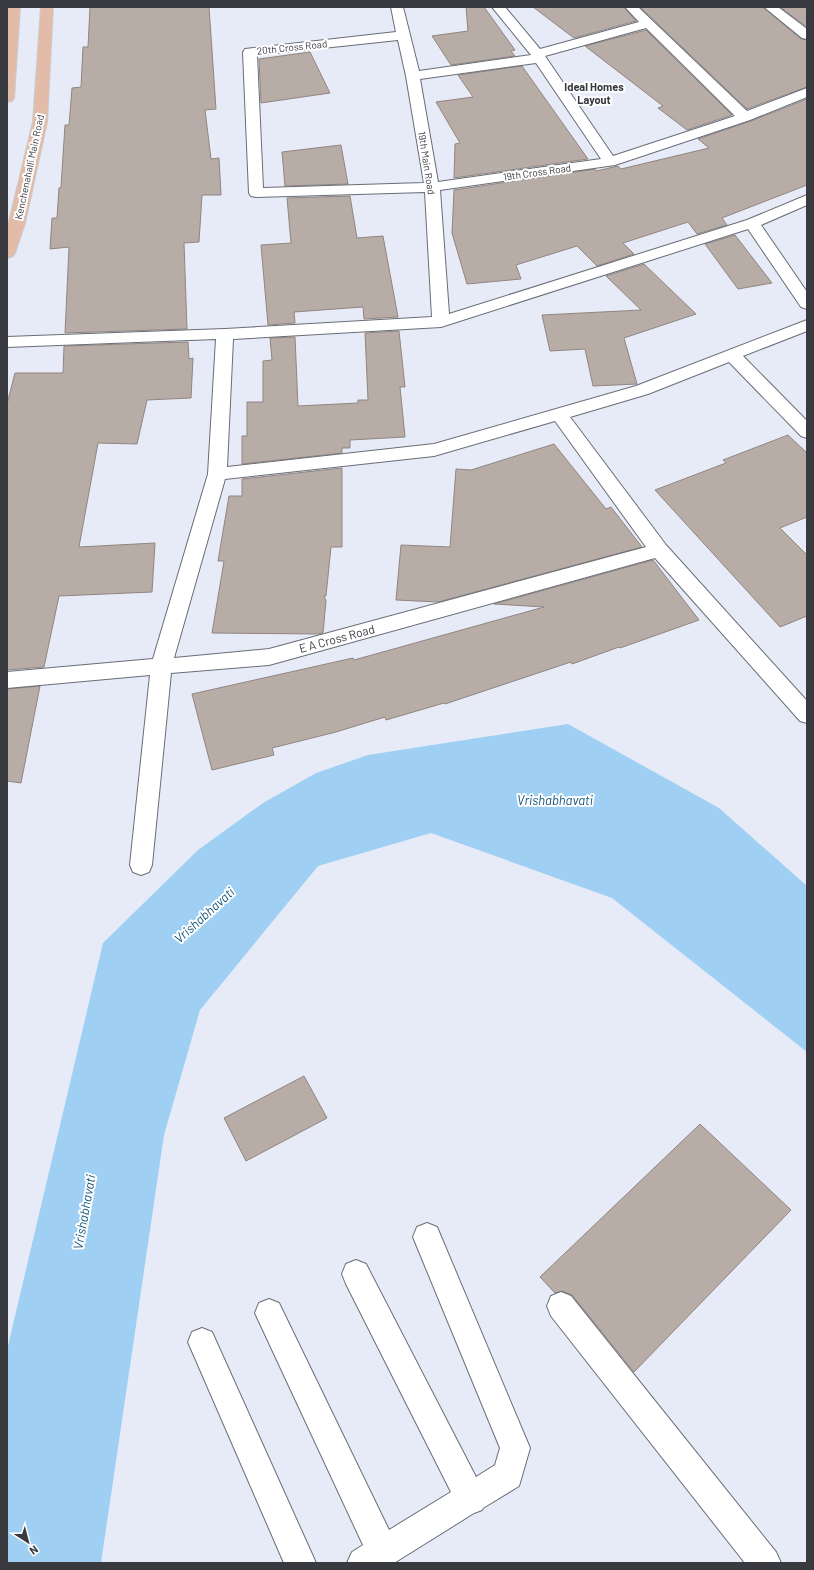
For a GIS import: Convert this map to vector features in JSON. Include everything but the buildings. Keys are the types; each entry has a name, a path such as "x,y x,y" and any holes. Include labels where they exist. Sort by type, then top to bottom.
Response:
{"main road":[{"path":"7,98 14,7"},
{"name":"Kenchenahalli Main Road","path":"7,253 17,223 40,122 47,7"}],"street":[{"name":"19th Main Road","path":"397,7 413,76 432,187 441,322"},
{"path":"498,7 539,56 610,162"},
{"path":"631,7 745,117"},
{"path":"770,7 807,35"},
{"path":"413,76 539,56 647,24"},
{"name":"20th Cross Road","path":"256,194 250,52 404,35"},
{"name":"19th Cross Road","path":"256,194 432,187 610,162 745,117 807,92"},
{"path":"7,342 225,334 441,322 752,223 807,200"},
{"path":"752,223 807,304"},
{"path":"217,474 434,450 642,390 807,325"},
{"path":"141,865 161,667 217,474 225,334"},
{"path":"732,354 807,432"},
{"path":"559,414 658,550 807,715"},
{"name":"E A Cross Road","path":"7,680 269,657 658,550"},
{"path":"269,1312 373,1558 508,1475 515,1448 427,1237"},
{"path":"356,1274 471,1499"},
{"path":"561,1306 765,1563"},
{"path":"202,1342 300,1563"}],"water":[{"name":"Vrishabhavati","path":"568,724 719,808 807,886 807,1052 612,898 431,833 318,866 200,1010 164,1135 101,1563 7,1563 7,1350 103,943 198,850 263,803 316,773 368,755"}],"district":[{"name":"Ideal Homes Layout","path":"594,93"}]}
